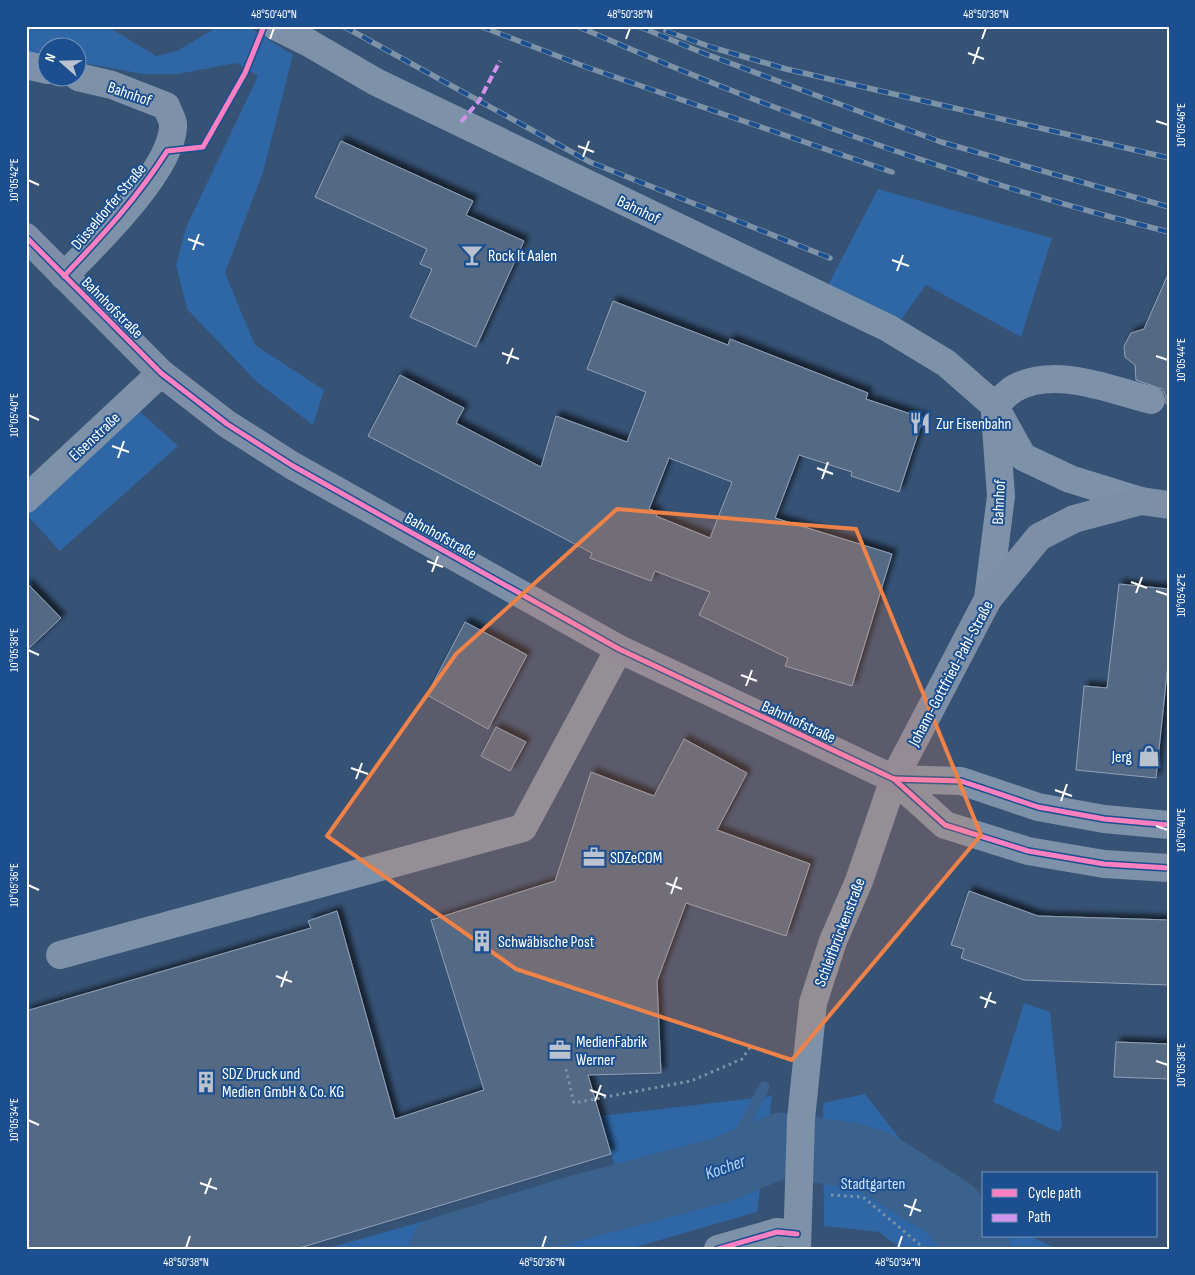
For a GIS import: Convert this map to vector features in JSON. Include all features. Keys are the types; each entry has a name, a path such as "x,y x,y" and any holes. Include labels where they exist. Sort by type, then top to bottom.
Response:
{"main road":[{"name":"Bahnhofstraße","path":"26,237 161,373 227,424 293,466 619,649 894,779"},
{"name":"Johann-Gottfried-Pahl-Straße","path":"894,779 988,599 1039,537 1074,518 1141,501 1169,505"}],"street":[{"name":"Bahnhof","path":"275,26 309,42 376,82 888,328 946,363 994,405 1023,457 1070,480 1141,501"},
{"name":"Bahnhof","path":"88,79 112,85 166,106 174,126 167,151"},
{"name":"Düsseldorfer Straße","path":"64,276 108,230 148,180 167,151"},
{"name":"Eisenstraße","path":"26,499 161,373"},
{"path":"994,405 1015,388 1038,380 1079,380 1151,400"},
{"name":"Bahnhof","path":"988,599 1002,496 994,405"},
{"path":"60,955 523,828 619,649"},
{"name":"Bahnhofstraße","path":"894,779 960,782 1038,807 1104,820 1169,825"},
{"name":"Bahnhofstraße","path":"894,779 945,825 1028,851 1104,864 1169,868"},
{"name":"Schleifbrückenstraße","path":"798,1181 801,1119 813,1003 833,941 859,882 894,779"},
{"path":"718,1249 777,1232 797,1241 798,1181"}],"path":[{"path":"566,1069 574,1103 691,1081 742,1059 751,1046"},
{"path":"798,1181 863,1197 925,1249"}],"highlighted area":[{"path":"617,509 856,529 981,835 792,1060 516,969 327,836 456,654"}],"green space":[{"path":"26,26 107,26 156,56 177,51 219,26 247,26 293,55 263,172 225,273 255,345 324,390 313,425 257,382 187,309 176,265 187,225 258,76 236,63 178,74 143,74 88,64 88,38 38,38 38,56 26,54"},
{"path":"878,189 1052,238 1021,337 926,285 898,324 827,287"},
{"path":"138,410 178,446 60,551 26,514"},
{"path":"1024,1003 1050,1012 1062,1125 1059,1132 993,1102"},
{"name":"Stadtgarten","path":"865,1094 911,1153 982,1205 982,1238 1034,1238 1057,1249 902,1249 879,1232 824,1226 823,1103"},
{"path":"772,1096 757,1212 629,1249 325,1249 615,1167 600,1116"}],"building":[{"path":"341,141 473,201 466,215 524,241 476,347 410,317 432,269 420,264 427,249 315,197"},
{"path":"1169,272 1169,404 1166,404 1166,396 1162,389 1136,380 1135,365 1125,357 1124,346 1131,333 1144,329"},
{"path":"613,301 728,345 730,339 868,393 866,399 923,418 899,492 851,476 852,472 799,455 775,518 892,554 852,686 785,666 788,658 699,615 710,592 655,571 651,581 590,558 592,553 368,436 400,375 464,408 456,423 541,467 556,416 627,442 646,392 587,369","holes":["669,458 732,482 710,538 656,516 658,512 649,509"]},
{"path":"26,582 61,618 26,651"},
{"path":"1119,584 1169,589 1169,654 1156,778 1076,770 1084,686 1107,688"},
{"path":"465,622 527,655 488,729 427,695"},
{"path":"496,727 526,742 510,771 481,756"},
{"name":"SDZ Druck und Medien GmbH & Co. KG","path":"684,739 747,773 717,830 810,864 786,936 686,903 657,981 661,1073 588,1075 611,1154 296,1249 26,1249 26,1011 311,928 308,921 337,911 395,1119 484,1090 431,920 555,881 591,772 654,796"},
{"path":"969,891 1038,916 1169,920 1169,985 1024,980 961,958 964,949 951,945"},
{"path":"1116,1042 1169,1044 1169,1079 1114,1077"}],"waterway":[{"path":"721,1170 764,1087"},
{"name":"Kocher","path":"442,1249 576,1208 721,1170 781,1145 850,1155 877,1163 951,1210 977,1242 978,1249"},
{"path":"977,1242 1005,1249"}],"railway":[{"path":"343,26 590,162 830,258"},
{"path":"480,26 586,67 892,172"},
{"path":"577,26 722,87 868,142 1018,191 1169,232"},
{"path":"638,26 703,53 941,142 1169,207"},
{"path":"666,31 711,47 786,69 1169,158"}],"marked path":[{"path":"461,122 479,101 500,61"}],"cycle path":[{"path":"64,276 132,200 167,151 203,147 245,73 264,26"},
{"path":"26,237 161,373 227,424 293,466 619,649 894,779 945,825 1028,851 1104,864 1169,868"},
{"path":"894,779 961,781 1038,807 1104,819 1169,825"},
{"path":"718,1249 777,1232 797,1234"}],"place":[{"name":"Rock It Aalen","path":"472,255"},
{"name":"Zur Eisenbahn","path":"920,423"},
{"name":"Jerg","path":"1149,756"},
{"name":"SDZeCOM","path":"594,857"},
{"name":"Schwäbische Post","path":"482,941"},
{"name":"MedienFabrik Werner","path":"560,1050"},
{"name":"SDZ Druck und Medien GmbH & Co. KG","path":"206,1082"}]}
